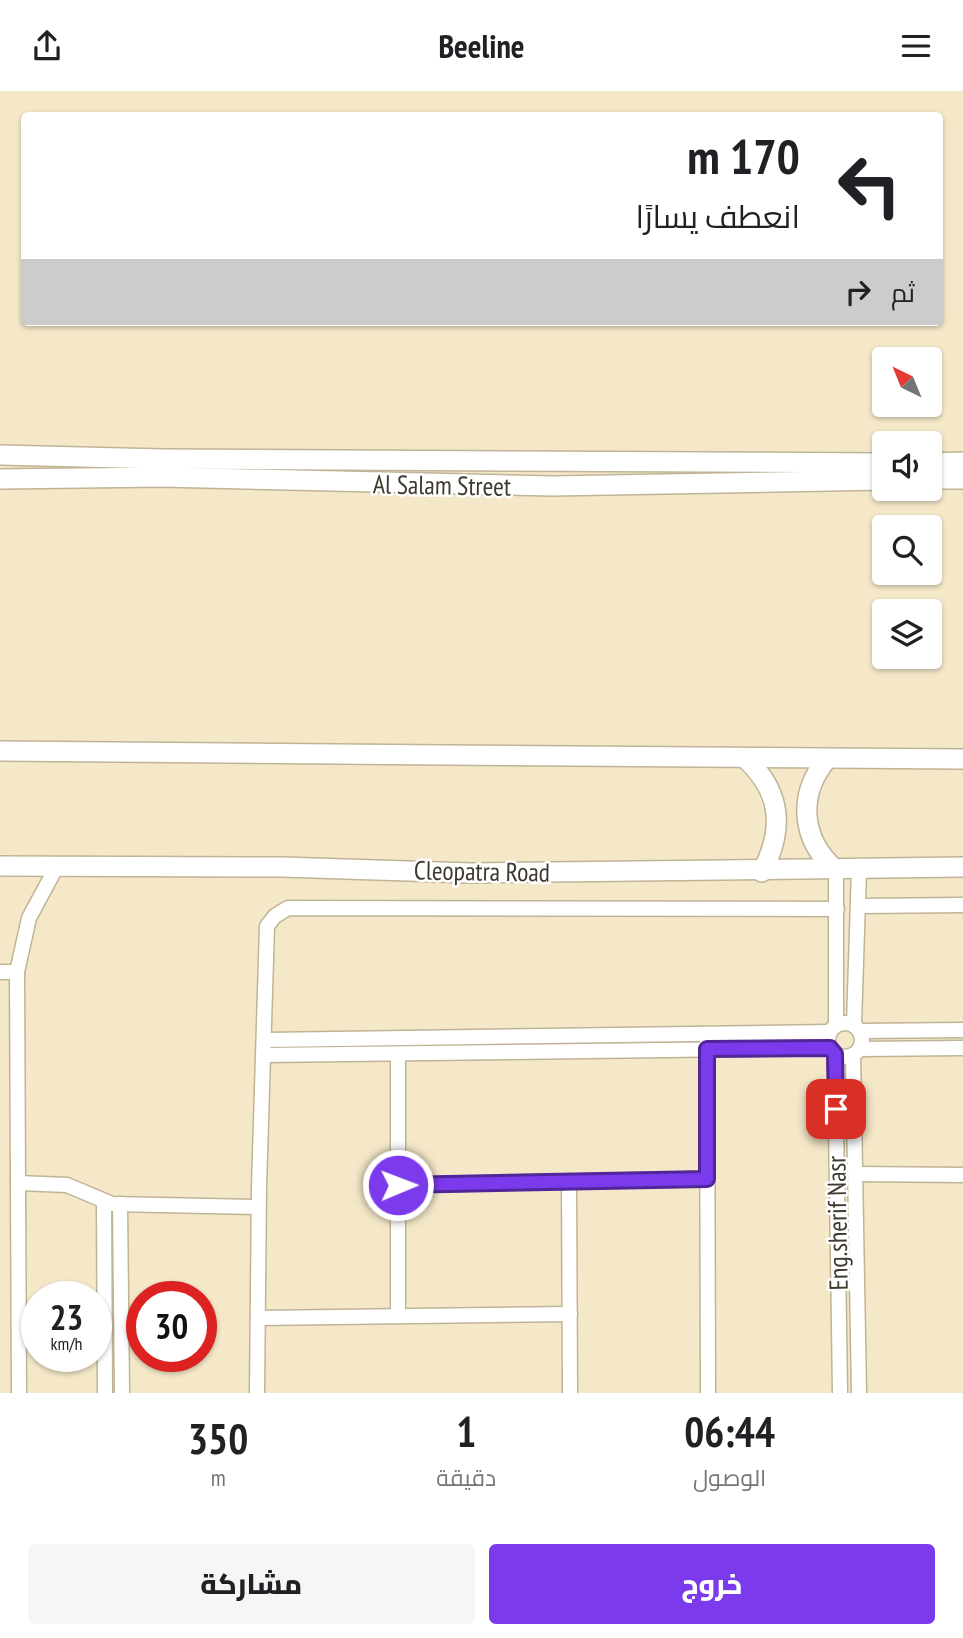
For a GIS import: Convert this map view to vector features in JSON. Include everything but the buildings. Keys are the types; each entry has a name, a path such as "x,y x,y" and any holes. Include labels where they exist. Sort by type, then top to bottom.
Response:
{"main road":[{"name":"Al Salam Street","path":"0,455 162,468 552,487 872,480"},
{"path":"942,463 963,462"},
{"name":"Al Salam Street","path":"0,478 162,468 872,463"},
{"path":"942,479 963,479"},
{"path":"0,751 347,752 747,760 963,759"},
{"path":"827,759 810,786 806,816 815,846 836,870"},
{"path":"747,760 768,784 777,805 777,830 762,872"},
{"name":"Cleopatra Road","path":"0,866 282,867 471,873 762,872 963,867"}],"street":[{"path":"19,1393 17,972 29,918 57,866"},
{"path":"859,869 855,1174 859,1393"},
{"path":"833,1051 838,947 836,870"},
{"path":"860,906 963,905"},
{"path":"257,1393 258,1207 267,926 275,916 288,908 837,909"},
{"path":"838,947 856,947"},
{"path":"0,972 17,972"},
{"path":"265,1047 382,1038 833,1029 845,1022 858,1028 963,1030"},
{"path":"707,1033 708,1393"},
{"path":"381,1054 382,1038"},
{"path":"265,1047 381,1054 707,1049 833,1051 842,1057 856,1052 963,1048"},
{"name":"Eng.sherif Nasr","path":"833,1051 840,1393"},
{"path":"398,1054 398,1316"},
{"path":"855,1174 963,1175"},
{"path":"398,1185 707,1179"},
{"path":"569,1181 570,1393"},
{"path":"18,1183 68,1185 104,1202 120,1204 258,1207"},
{"path":"104,1202 105,1393"},
{"path":"120,1204 122,1393"},
{"path":"839,1304 858,1303"},
{"path":"258,1318 570,1314"}],"route":[{"path":"398,1185 707,1179 707,1049 830,1048 835,1054 836,1109"}]}
